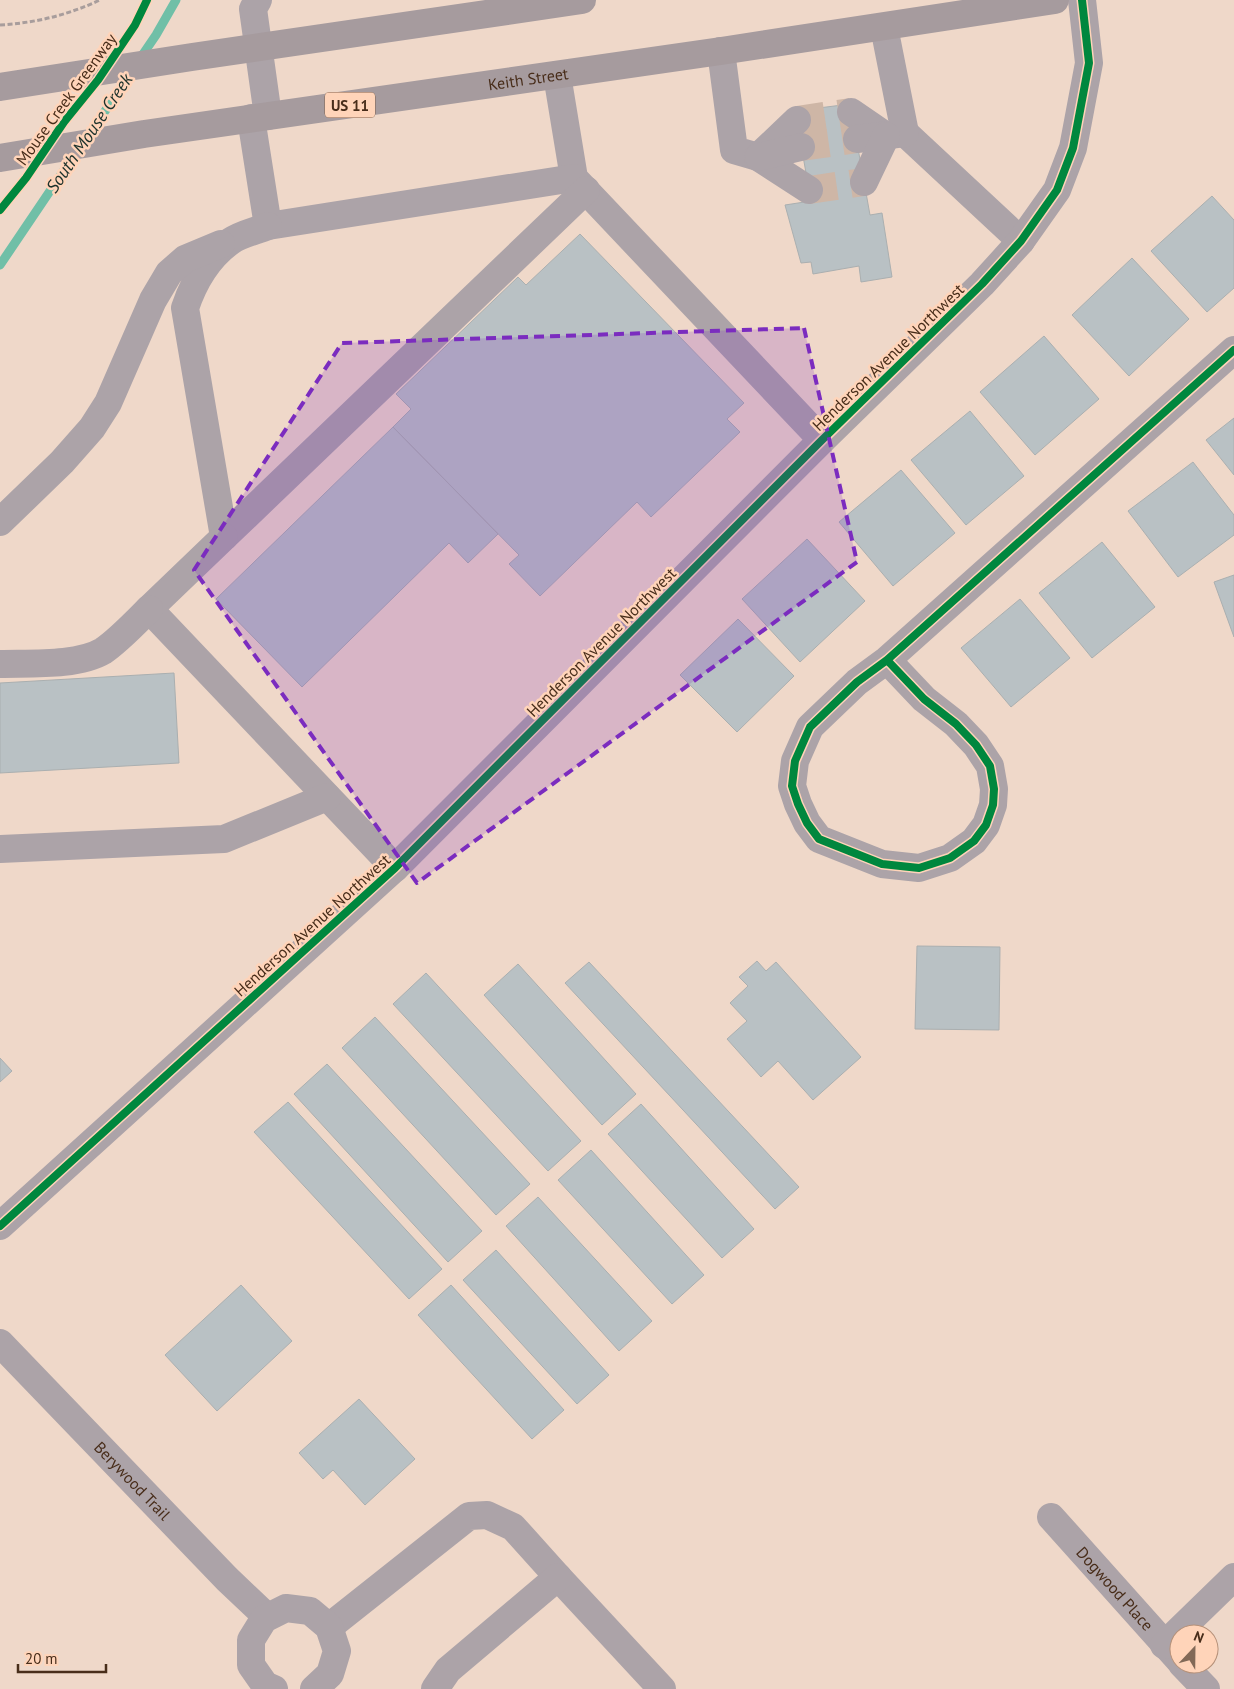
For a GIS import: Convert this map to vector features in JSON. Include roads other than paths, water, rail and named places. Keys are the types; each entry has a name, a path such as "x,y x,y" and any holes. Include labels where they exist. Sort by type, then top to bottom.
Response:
{"main road":[{"path":"0,87 582,0"},
{"name":"Keith Street","path":"12,156 144,134 721,51 1055,0"}],"street":[{"path":"258,0 253,9 259,47 259,117 268,226"},
{"name":"Henderson Avenue Northwest","path":"0,1226 395,868 822,440 982,284 1021,241 1057,190 1073,148 1089,63 1082,0"},
{"path":"864,182 895,134 884,26"},
{"path":"721,51 734,150 758,157 809,190"},
{"path":"557,75 580,184 822,440"},
{"path":"852,112 895,134 1021,241"},
{"path":"758,157 797,120"},
{"path":"857,139 895,134"},
{"path":"758,157 801,147"},
{"path":"0,522 62,462 92,428 108,403 153,300 169,273 185,259 268,226 580,184"},
{"path":"0,664 71,661 87,658 103,650 224,537 580,184"},
{"path":"224,537 185,308 199,275 212,258 232,240"},
{"path":"887,660 924,699 956,724 976,745 990,766 994,789 993,805 986,825 974,842 950,858 919,868 882,864 819,838 807,823 792,786 795,761 810,726 857,682 887,660 1234,350"},
{"path":"149,609 395,868"},
{"path":"0,850 224,839 328,797"},
{"name":"Berywood Trail","path":"0,1343 226,1579 267,1617"},
{"path":"329,1627 469,1516 487,1515 514,1527 662,1689"},
{"name":"Dogwood Place","path":"1051,1517 1169,1649"},
{"path":"435,1689 448,1670 558,1577"},
{"path":"1199,1624 1234,1577"},
{"path":"274,1689 265,1685 251,1665 251,1640 264,1619 286,1608 310,1612 329,1627 337,1651 330,1674 314,1689"},
{"name":"Dogwood Place","path":"1192,1674 1206,1689"}],"waterway":[{"name":"South Mouse Creek","path":"139,60 176,0"},
{"name":"South Mouse Creek","path":"86,139 131,73"},
{"name":"South Mouse Creek","path":"0,265 77,151"}],"tunnel":[{"path":"797,120 851,112"},
{"path":"801,147 857,139"},
{"path":"809,190 864,182"}]}
